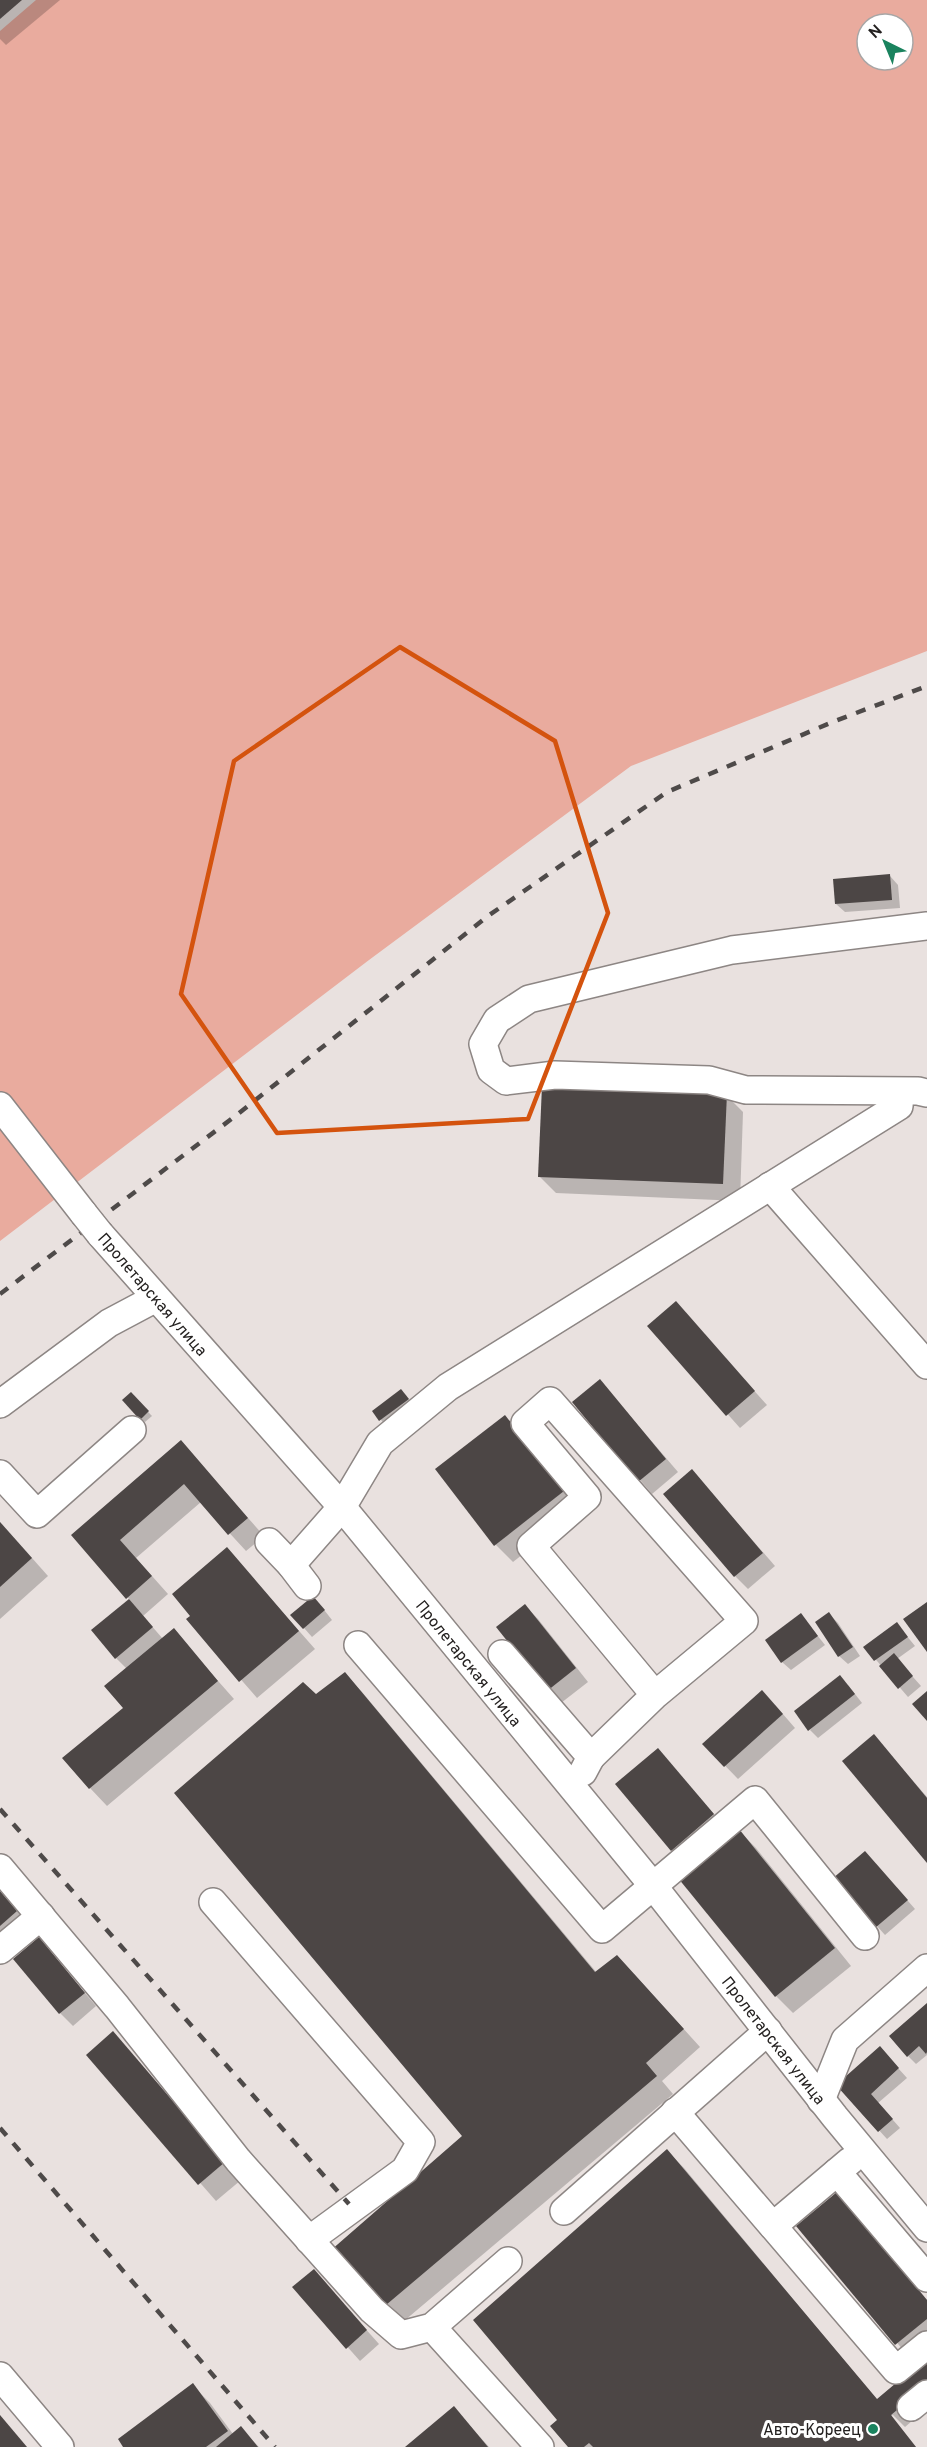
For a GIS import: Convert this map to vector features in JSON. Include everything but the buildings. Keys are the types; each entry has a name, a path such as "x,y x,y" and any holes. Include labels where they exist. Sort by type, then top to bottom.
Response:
{"street":[{"path":"927,926 732,950 529,999 497,1020 483,1044 491,1070 506,1081 555,1075 709,1080 746,1090 900,1093 918,1091 927,1094"},
{"path":"269,1542 299,1576 380,1443 448,1387 899,1106 900,1093"},
{"name":"Пролетарская улица","path":"0,1106 92,1224 342,1507 654,1887 927,2229"},
{"path":"770,1186 927,1365"},
{"path":"0,1404 109,1323 156,1298"},
{"path":"574,1791 591,1757 656,1695 744,1621 550,1401 525,1423 587,1497 531,1545 656,1695"},
{"path":"0,1474 37,1514 132,1430"},
{"path":"358,1645 602,1929 755,1800 865,1936"},
{"path":"502,1654 591,1757"},
{"path":"0,1868 117,2007 238,2160 372,2310 401,2335 432,2327 508,2261"},
{"path":"213,1902 421,2142 405,2170 309,2240"},
{"path":"0,1950 41,1916"},
{"path":"822,2100 844,2040 927,1968"},
{"path":"564,2211 768,2031"},
{"path":"675,2112 896,2370 927,2345"},
{"path":"773,2226 862,2150"},
{"path":"837,2172 927,2278"},
{"path":"904,2251 927,2229"},
{"path":"432,2327 540,2447"},
{"path":"0,2376 60,2447"}],"highlighted area":[{"path":"400,647 555,741 608,913 528,1119 277,1133 181,994 234,761"}],"shaded area":[{"path":"36,0 927,0 927,651 631,766 369,960 0,1241 0,31"}],"railway":[{"path":"0,1294 234,1117 488,916 667,792 835,721 927,686"},
{"path":"0,1809 349,2204"},
{"path":"0,2128 275,2447"}],"place":[{"name":"Авто-Кореец","path":"873,2429"}]}
